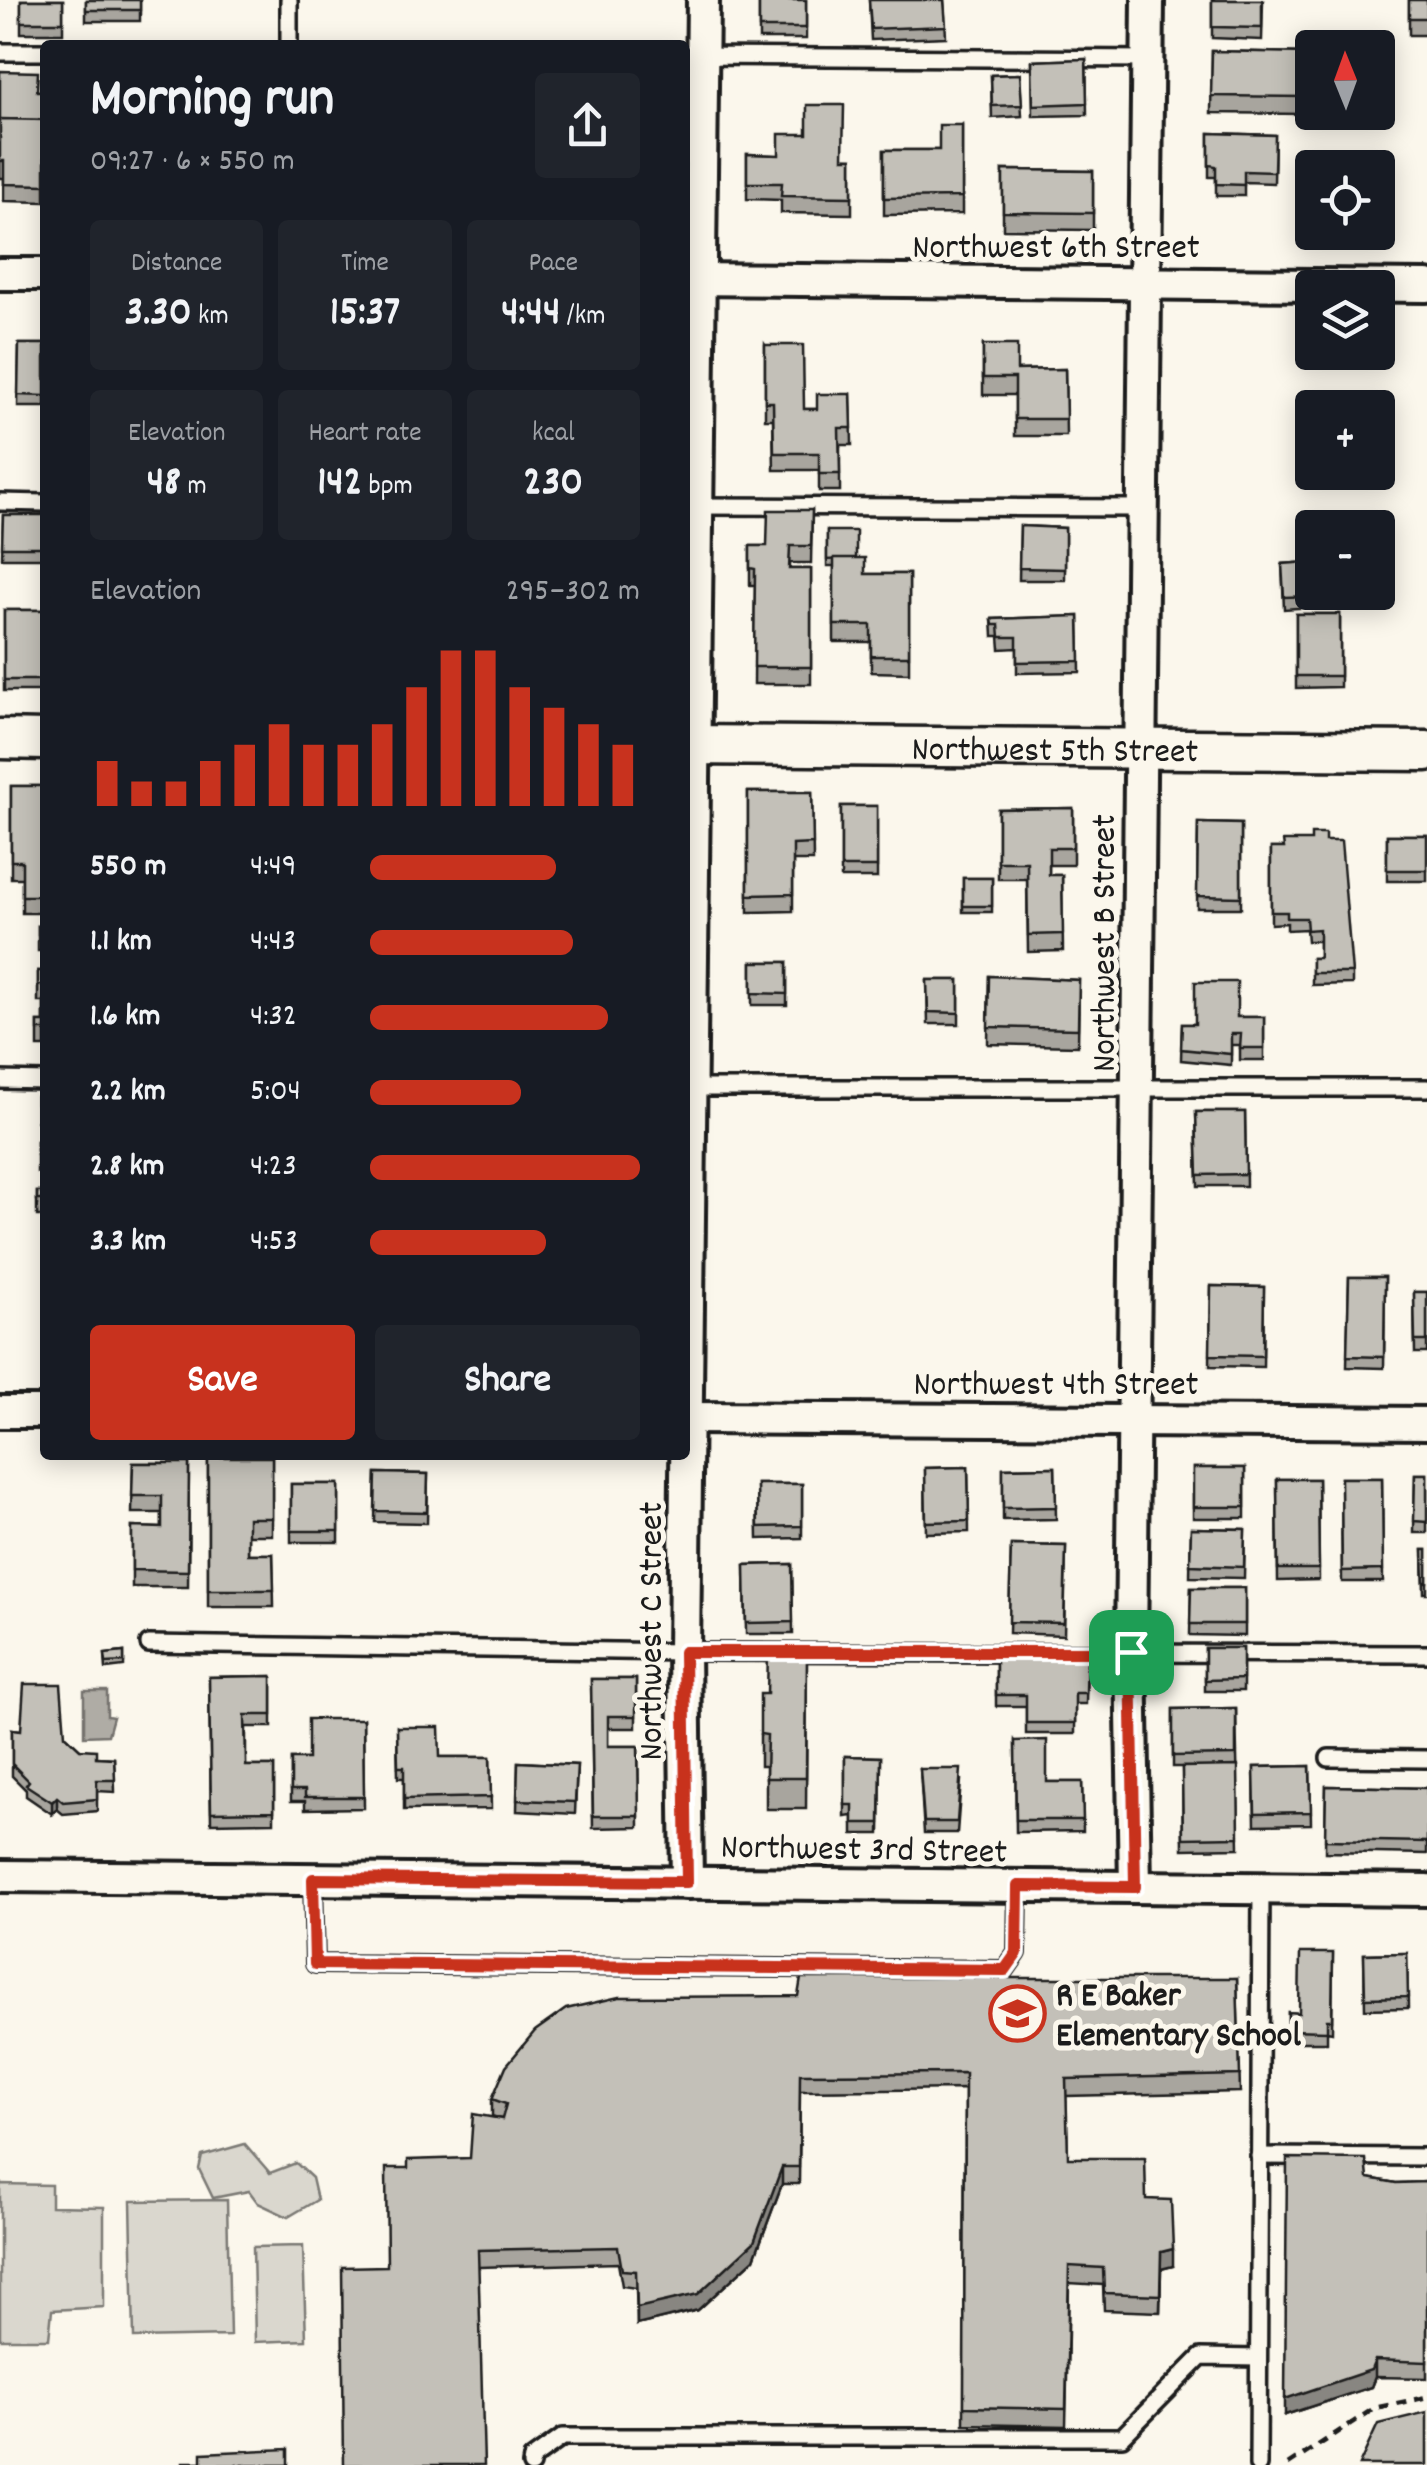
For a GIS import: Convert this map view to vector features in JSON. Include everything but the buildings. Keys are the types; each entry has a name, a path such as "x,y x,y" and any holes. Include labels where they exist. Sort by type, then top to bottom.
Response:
{"street":[{"name":"Northwest C Street","path":"690,665 694,56 703,0"},
{"name":"Northwest B Street","path":"1135,1887 1131,1652 1148,0"},
{"path":"0,274 40,274"},
{"name":"Northwest 6th Street","path":"694,280 1427,286"},
{"path":"0,739 40,740"},
{"name":"Northwest 5th Street","path":"690,745 1427,751"},
{"path":"0,1412 40,1412"},
{"name":"Northwest 4th Street","path":"690,1418 1427,1423"},
{"name":"Northwest C Street","path":"686,1460 687,1882"},
{"name":"Northwest 3rd Street","path":"0,1876 1427,1890"}],"lane":[{"path":"289,0 289,40"},
{"path":"0,52 40,52"},
{"path":"694,56 1148,59"},
{"path":"0,502 40,503"},
{"path":"692,506 1143,508"},
{"path":"0,1080 40,1081"},
{"path":"690,1088 1427,1088"},
{"path":"149,1644 684,1652 1427,1654"},
{"path":"1329,1758 1427,1759"},
{"path":"313,1879 315,1964 1005,1970 1017,1953 1018,1886"},
{"path":"1258,2465 1260,1888"},
{"path":"1259,2156 1427,2157"},
{"path":"532,2465 532,2458 562,2437 1122,2437 1201,2357 1258,2358"}],"path":[{"path":"1288,2465 1375,2408 1427,2397"}],"shaded area":[{"path":"84,1691 107,1691 107,1716 113,1717 108,1735 84,1736"},
{"path":"245,2144 270,2173 296,2163 312,2178 317,2200 288,2217 258,2203 249,2191 213,2198 199,2169 202,2156"},
{"path":"0,2184 51,2185 51,2206 104,2207 104,2307 52,2310 49,2339 0,2339"},
{"path":"227,2200 230,2336 134,2338 131,2201"},
{"path":"303,2246 306,2340 255,2342 253,2247"}],"place":[{"name":"R E Baker Elementary School","path":"1017,2013"}],"route":[{"path":"684,1652 1131,1652 1135,1887 1018,1886 1017,1953 1005,1970 315,1964 313,1879 687,1882 684,1652"}]}
